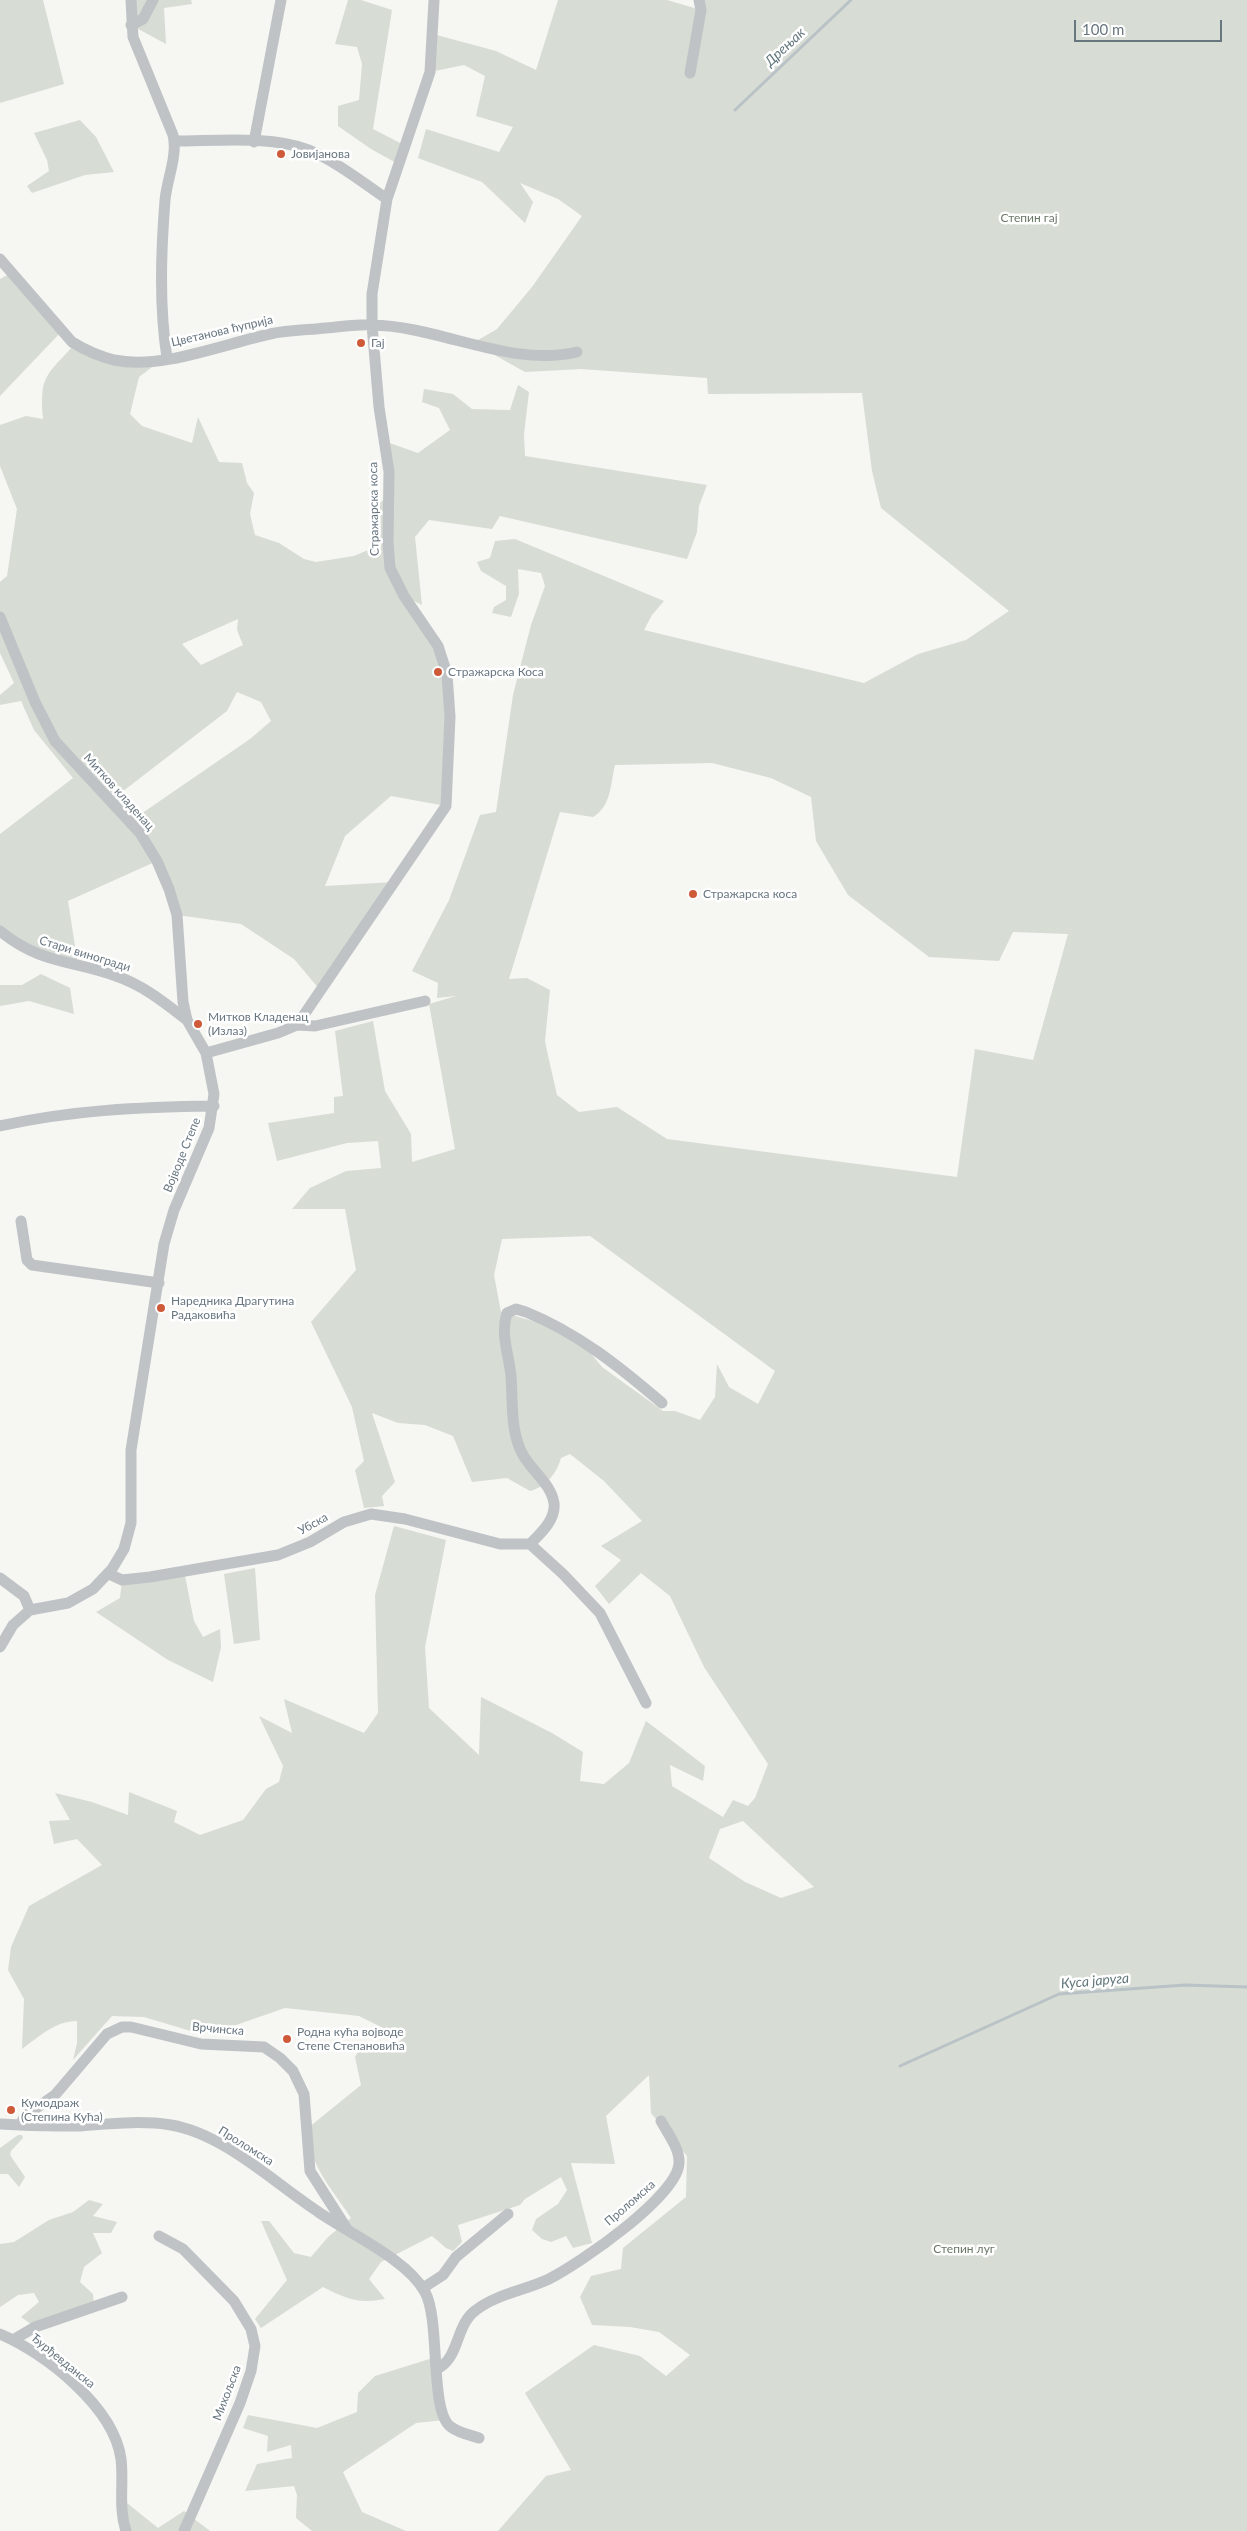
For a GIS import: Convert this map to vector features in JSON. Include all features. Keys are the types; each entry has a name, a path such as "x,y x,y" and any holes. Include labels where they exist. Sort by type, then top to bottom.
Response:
{"street":[{"path":"131,0 132,25 137,48 175,141 165,200 161,285 162,324 167,358"},
{"path":"132,25 143,19 153,0"},
{"path":"254,142 282,0"},
{"name":"Стражарска коса","path":"297,1025 446,806 450,717 446,674 438,646 404,596 390,568 388,543 389,472 379,407 372,324 372,294 387,199 430,72 434,0"},
{"path":"690,73 701,10 699,0"},
{"path":"175,141 254,142 308,150 337,165 387,199"},
{"name":"Цветанова ћуприја","path":"0,259 68,338 84,350 115,360 136,361 167,358 213,350 276,332 372,324 432,334 530,356 556,357 577,352"},
{"name":"Митков кладенац","path":"0,617 35,702 55,741 140,832 157,861 169,889 177,916 182,1002 190,1023"},
{"name":"Стари виногради","path":"0,931 35,954 127,980 158,998 190,1023 206,1052"},
{"path":"206,1052 278,1033 297,1025 315,1026 425,1001"},
{"name":"Војводе Степе","path":"30,1610 76,1600 93,1589 109,1574 124,1549 131,1523 131,1450 169,1225 205,1140 214,1106 213,1083 206,1052"},
{"path":"0,1126 80,1112 128,1108 214,1106"},
{"path":"20,1220 26,1260 32,1264 159,1282"},
{"path":"646,1703 600,1613 564,1574 530,1544 549,1523 554,1504 548,1489 527,1461 518,1445 513,1424 510,1375 505,1344 504,1326 507,1312 516,1309 526,1312 586,1342 620,1367 662,1403"},
{"name":"Убска","path":"109,1574 122,1580 150,1578 278,1554 310,1542 344,1522 371,1514 405,1518 500,1544 530,1544"},
{"path":"0,1578 24,1596 30,1610 13,1625 0,1647"},
{"name":"Врчинска","path":"20,2125 25,2116 55,2094 108,2034 122,2027 132,2027 201,2044 264,2047 280,2058 293,2071 301,2086 306,2105 310,2171 349,2232"},
{"name":"Проломска","path":"437,2369 449,2360 462,2328 475,2310 552,2277 618,2232 657,2200 674,2180 680,2164 679,2154 661,2122"},
{"name":"Проломска","path":"20,2125 145,2123 184,2128 226,2147 403,2267 423,2288 431,2308 438,2392 444,2420 450,2427 479,2438"},
{"path":"0,2124 20,2125"},
{"path":"423,2288 442,2275 456,2257 508,2214"},
{"name":"Михољска","path":"160,2236 183,2249 234,2301 251,2329 255,2346 251,2371 240,2403 184,2531"},
{"path":"13,2340 35,2327 122,2297"},
{"name":"Ђурђевданска","path":"0,2334 37,2355 72,2383 105,2419 121,2459 122,2514 126,2531"}],"green space":[{"path":"0,0 43,0 64,84 0,103"},
{"path":"131,0 191,0 192,4 164,8 166,44 131,25"},
{"path":"348,0 361,0 392,10 373,129 406,146 400,165 371,149 338,126 338,106 359,100 362,64 357,47 335,44"},
{"name":"Степин луг","path":"558,0 667,0 701,10 700,0 1247,0 1247,2531 498,2531 546,2476 571,2470 525,2393 594,2345 640,2356 666,2376 690,2355 659,2332 630,2327 592,2325 580,2297 591,2276 621,2269 623,2248 686,2197 687,2156 651,2113 649,2075 606,2116 615,2164 571,2163 592,2243 573,2248 566,2236 551,2242 542,2239 532,2230 536,2219 558,2204 567,2190 561,2177 525,2199 520,2205 458,2225 462,2242 453,2251 446,2248 432,2236 381,2262 369,2279 385,2299 360,2301 339,2295 323,2287 261,2328 255,2319 287,2280 261,2221 269,2221 294,2253 311,2257 328,2237 351,2218 322,2176 312,2153 308,2128 361,2085 355,2057 362,2045 388,2052 403,2038 359,2016 285,2008 236,2025 194,2032 144,2017 112,2016 73,2060 77,2043 77,2021 69,2022 48,2030 22,2049 24,1999 8,1970 11,1947 29,1906 102,1865 77,1839 54,1844 49,1821 70,1820 55,1793 92,1802 128,1815 129,1792 177,1811 174,1822 200,1835 243,1820 266,1789 279,1782 283,1766 259,1716 292,1733 284,1699 364,1733 378,1713 375,1595 394,1526 446,1540 425,1647 429,1708 479,1755 481,1697 552,1733 583,1752 580,1781 604,1784 629,1763 646,1721 705,1766 703,1781 670,1765 672,1786 723,1817 733,1800 748,1806 755,1798 768,1764 704,1667 670,1596 641,1573 609,1604 595,1586 621,1560 601,1546 642,1521 604,1481 570,1454 561,1458 554,1474 546,1483 530,1491 507,1478 472,1482 453,1436 425,1425 398,1423 372,1413 395,1482 382,1496 384,1506 364,1508 355,1470 364,1461 352,1407 311,1322 356,1270 345,1209 292,1209 310,1188 346,1171 381,1168 378,1141 347,1143 277,1161 268,1123 334,1113 334,1097 343,1096 335,1031 373,1021 385,1091 411,1134 412,1162 455,1149 429,1004 456,996 437,998 438,983 412,971 449,900 480,815 496,812 513,695 531,625 545,586 541,573 518,569 519,594 511,617 492,613 494,607 506,600 506,586 481,571 477,562 490,558 495,541 515,539 664,601 652,615 644,630 864,683 918,654 966,640 1009,611 881,508 872,471 862,393 708,394 707,378 581,369 525,372 473,343 497,329 532,287 582,216 558,199 520,183 533,202 525,223 482,182 418,158 426,129 499,152 513,127 476,116 485,76 464,65 430,72 433,34 496,51 536,70","holes":["712,763 771,778 811,797 816,841 848,895 929,957 999,961 1013,932 1068,934 1033,1060 975,1049 957,1177 667,1139 617,1107 579,1112 557,1095 545,1041 550,990 527,978 509,979 560,812 593,817 599,812 607,801 615,765","590,1236 775,1371 758,1404 729,1387 717,1364 715,1397 700,1420 675,1411 663,1411 602,1367 584,1345 540,1323 501,1312 494,1275 502,1239","743,1821 814,1887 781,1898 745,1882 709,1858 720,1829"]},
{"path":"80,120 96,137 114,172 85,175 32,193 27,186 49,171 47,160 34,133"},
{"path":"13,272 62,331 0,396 0,279"},
{"path":"75,344 84,350 156,364 139,377 130,414 142,426 192,443 198,417 219,462 242,463 247,483 254,493 250,514 255,535 279,543 304,559 316,562 354,556 375,547 377,506 390,493 384,441 418,453 450,430 439,408 422,402 424,389 453,394 472,409 510,410 518,385 529,392 524,434 525,456 707,485 699,506 697,532 687,559 500,516 492,529 429,520 415,537 422,605 406,597 434,638 447,674 446,806 391,796 345,836 325,886 394,882 320,990 294,959 241,924 177,915 157,861 68,901 78,965 30,950 0,928 0,834 73,778 34,730 21,701 0,705 0,695 14,683 0,653 0,582 7,576 17,509 0,466 0,425 26,416 43,419 42,393 44,384 52,370","holes":["238,619 237,630 243,645 201,665 182,644","237,692 261,702 271,721 250,739 138,816 118,795 227,711"]},
{"path":"41,974 70,988 74,1014 29,1001 0,1006 0,985 22,985"},
{"path":"255,1568 260,1640 234,1644 224,1574"},
{"path":"184,1571 194,1621 203,1637 220,1629 221,1647 213,1682 168,1660 96,1612 120,1598 122,1580"},
{"path":"18,2135 22,2135 23,2138 11,2151 10,2155 25,2177 19,2187 8,2174 0,2174 0,2148"},
{"path":"89,2200 103,2204 93,2216 117,2222 111,2233 93,2233 102,2253 84,2267 80,2282 93,2294 94,2307 35,2327 21,2317 39,2302 34,2293 18,2295 0,2307 0,2244 14,2242 49,2220 73,2212"},
{"path":"436,2357 444,2420 416,2423 343,2472 362,2512 406,2531 312,2531 296,2518 297,2495 294,2486 245,2491 257,2464 292,2458 291,2445 267,2452 268,2436 243,2428 248,2415 317,2428 357,2412 358,2393 375,2376"},
{"path":"122,2499 158,2528 184,2511 210,2531 120,2531"}],"waterway":[{"name":"Дрењак","path":"735,110 851,0"},
{"name":"Куса јаруга","path":"900,2066 1059,1994 1185,1985 1247,1987"}],"place":[{"name":"Јовијанова","path":"281,154"},
{"name":"Гај","path":"361,343"},
{"name":"Стражарска Коса","path":"438,672"},
{"name":"Стражарска коса","path":"693,894"},
{"name":"Митков Кладенац (Излаз)","path":"198,1024"},
{"name":"Наредника Драгутина Радаковића","path":"161,1308"},
{"name":"Родна кућа војводе Степе Степановића","path":"287,2039"},
{"name":"Кумодраж (Степина Кућа)","path":"11,2110"}],"park label":[{"name":"Степин гај","path":"1029,218"}]}
